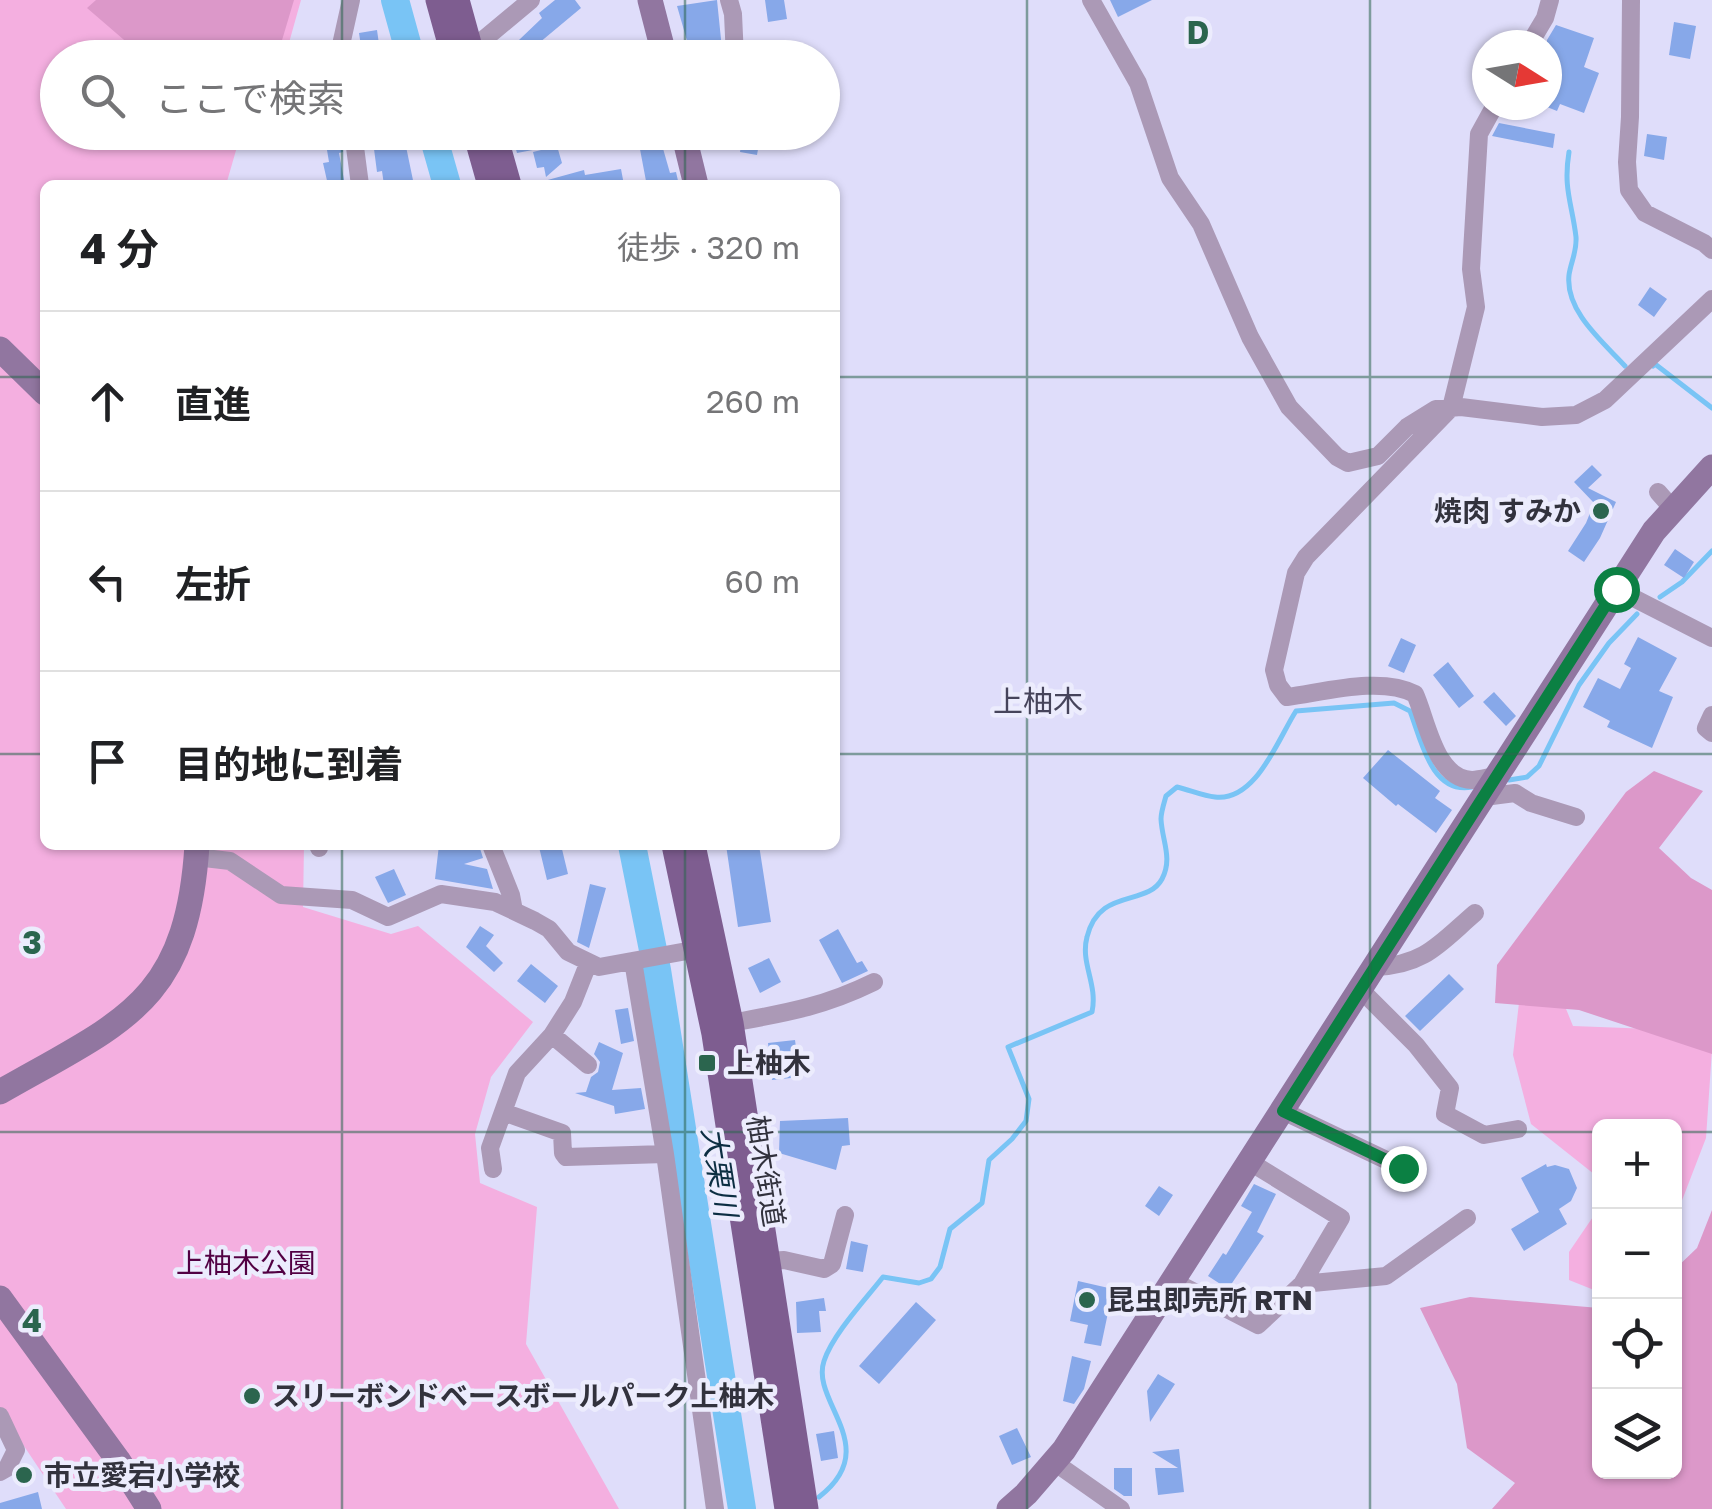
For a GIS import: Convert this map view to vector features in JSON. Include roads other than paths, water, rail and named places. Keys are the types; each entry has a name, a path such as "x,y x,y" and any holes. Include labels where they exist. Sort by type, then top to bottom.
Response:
{"main road":[{"path":"438,0 458,40"},
{"path":"457,0 464,40"},
{"path":"480,150 489,180"},
{"path":"499,150 508,180"},
{"name":"柚木街道","path":"675,850 685,952 714,1034 788,1509"},
{"name":"柚木街道","path":"693,850 731,1023 806,1509"}],"street":[{"path":"342,40 351,0"},
{"path":"484,40 531,0"},
{"path":"650,0 660,40"},
{"path":"729,0 734,14 735,40"},
{"path":"1091,0 1138,83 1170,178 1201,224 1250,337 1289,407 1337,458 1348,463 1378,456 1436,409 1542,417 1576,415 1605,400 1712,299"},
{"path":"1537,30 1550,0"},
{"path":"1630,0 1626,162 1629,190 1645,213 1712,250"},
{"path":"1487,120 1479,134 1472,269 1476,307 1451,408 1306,557 1296,573 1274,670 1287,697 1379,684 1401,687 1415,694 1436,752 1452,772 1576,816"},
{"path":"355,150 359,180"},
{"path":"687,150 695,180"},
{"path":"0,349 40,388"},
{"path":"1012,1508 1054,1462 1173,1281 1616,589 1665,500 1712,467"},
{"path":"1616,589 1712,638"},
{"path":"1712,715 1706,728 1712,732"},
{"path":"493,850 512,895 514,911"},
{"path":"0,1092 105,1032 150,994 180,942 191,902 196,851 230,861 280,895 352,900 388,917 441,894 495,902 549,930 568,952 599,967 685,952"},
{"path":"1376,966 1404,966 1432,951 1475,913"},
{"path":"636,961 715,1509"},
{"path":"494,1169 490,1148 517,1073 552,1035 574,1002 588,964"},
{"path":"731,1023 813,1008 874,982"},
{"path":"1361,990 1416,1045 1450,1088 1445,1114 1484,1135 1518,1130"},
{"path":"552,1035 588,1066"},
{"path":"1283,1111 1403,1168"},
{"path":"503,1112 562,1133 562,1153 566,1157 665,1154"},
{"path":"1173,1281 1258,1324 1302,1284 1341,1218 1250,1162"},
{"path":"768,1261 784,1260 824,1269 832,1264 845,1216"},
{"path":"1302,1284 1386,1276 1467,1218"},
{"path":"0,1298 149,1509"},
{"path":"0,1416 16,1450 8,1468 0,1472"},
{"path":"1054,1462 1122,1509"}],"waterway":[{"name":"大栗川","path":"395,0 406,40"},
{"name":"大栗川","path":"437,150 446,180"},
{"path":"1569,152 1568,186 1576,242 1569,288 1587,325 1625,366"},
{"path":"1653,366 1712,408"},
{"path":"1660,597 1682,582 1712,551"},
{"path":"1509,780 1527,777 1539,766 1579,685 1609,643 1637,614"},
{"path":"819,1497 837,1478 845,1460 841,1426 822,1377 828,1351 883,1277 919,1283 931,1279 940,1267 950,1229 982,1203 989,1160 1026,1121 1029,1099 1008,1047 1092,1012 1087,937 1102,911 1146,893 1162,879 1167,864 1161,819 1166,796 1177,787 1215,797 1242,790 1264,766 1296,711 1394,703 1410,711 1437,774 1458,787 1472,787"},
{"name":"大栗川","path":"633,850 657,970 742,1509"}],"place":[{"name":"焼肉 すみか","path":"1601,511"},
{"name":"上柚木","path":"707,1063"},
{"name":"昆虫即売所 RTN","path":"1087,1300"},
{"name":"スリーボンドベースボールパーク上柚木","path":"252,1396"},
{"name":"市立愛宕小学校","path":"24,1475"}],"district":[{"name":"上柚木","path":"1038,702"}],"park label":[{"name":"上柚木公園","path":"246,1263"}]}
